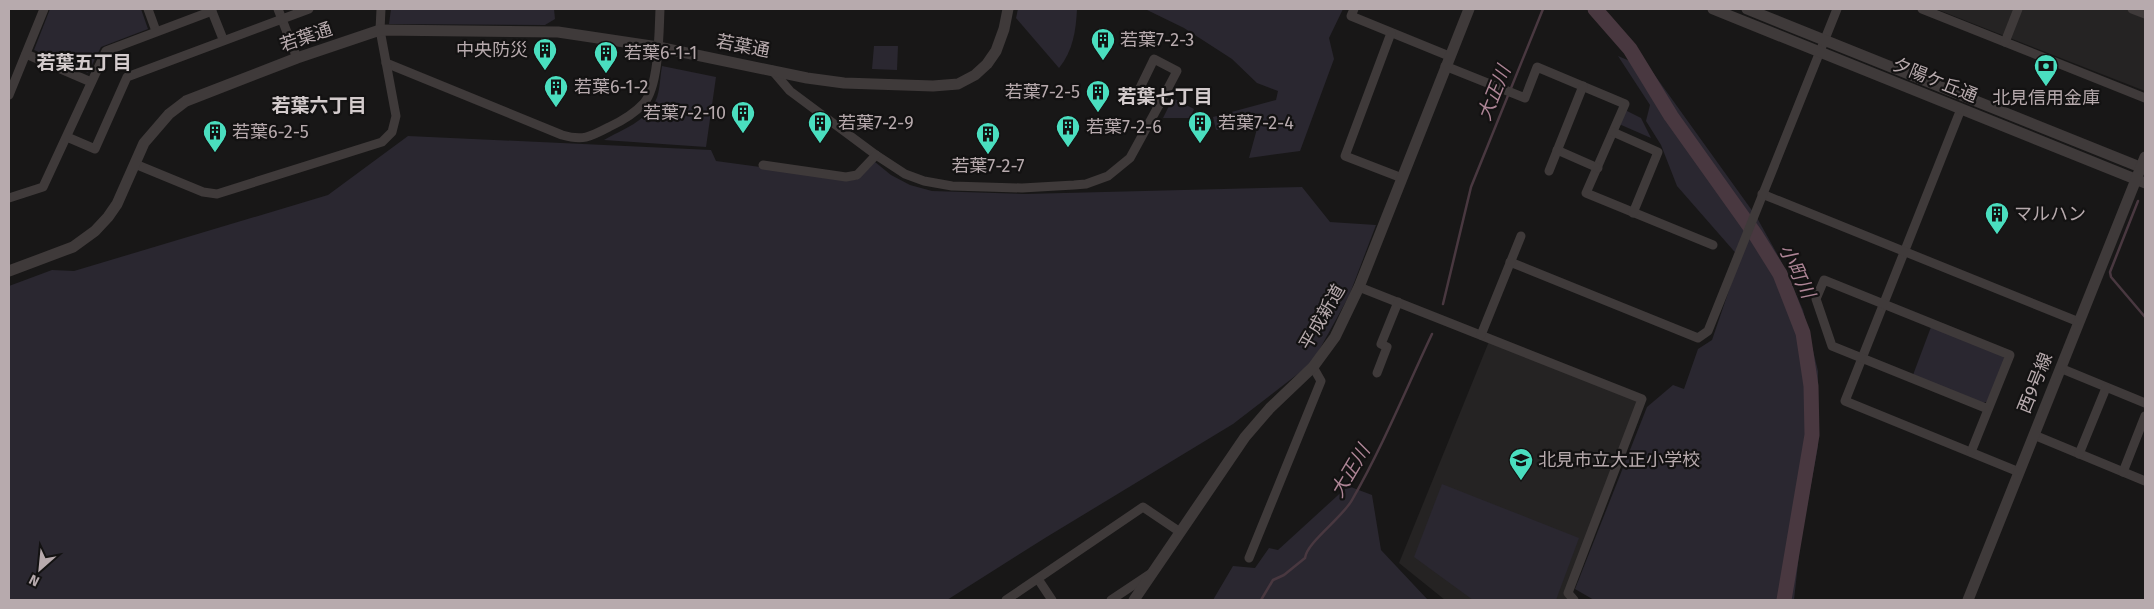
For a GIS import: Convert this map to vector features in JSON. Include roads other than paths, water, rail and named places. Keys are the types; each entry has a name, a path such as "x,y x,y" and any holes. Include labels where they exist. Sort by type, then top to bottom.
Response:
{"street":[{"path":"9,96 44,9"},
{"path":"148,9 156,31"},
{"path":"278,9 297,58"},
{"path":"67,137 95,149 127,77 309,9"},
{"path":"135,164 203,192 217,194 382,142 392,132 396,116 380,30 380,9"},
{"path":"386,63 562,135 575,139 585,139 629,117 645,102 652,89 658,47 660,9"},
{"name":"若葉通","path":"9,271 73,247 95,231 108,218 117,204 144,143 168,114 186,101 297,58 380,30 558,32 658,47 807,78 844,83 933,86 958,84 975,75 987,64 996,51 1008,9"},
{"path":"1354,9 1351,16 1391,33 1516,95 1525,98 1538,67 1625,104 1586,194 1713,245"},
{"name":"平成新道","path":"1134,600 1245,437 1270,408 1313,367 1335,337 1360,287 1468,9"},
{"name":"夕陽ケ丘通","path":"1712,9 2141,181"},
{"name":"夕陽ケ丘通","path":"1747,9 2144,164"},
{"path":"1510,262 1698,338 1708,331 1819,52 1838,9"},
{"path":"1922,9 2145,98"},
{"path":"2005,42 2018,9"},
{"path":"2132,9 2145,14"},
{"path":"9,198 42,187 106,52 212,10 223,40"},
{"path":"1391,33 1346,156 1402,178"},
{"path":"26,54 91,82"},
{"path":"771,69 790,91 876,155 906,174 942,185 1022,188 1086,184 1108,176 1127,162 1159,105 1177,71 1154,59 1137,94 1159,105"},
{"path":"1548,171 1583,86"},
{"path":"1961,109 1845,401 2019,472"},
{"path":"1614,132 1658,152 1633,213"},
{"path":"1557,150 1598,168"},
{"path":"763,165 846,177 857,175 876,155"},
{"name":"西9号線","path":"1968,600 2060,368 2141,181 2144,164"},
{"path":"1762,194 2079,322"},
{"path":"1481,335 1521,236"},
{"path":"1971,452 2010,355 1824,280 1816,299 1832,346 1988,409"},
{"path":"1360,287 1642,399 1568,593 1574,600"},
{"path":"1377,373 1387,347 1382,344 1398,302"},
{"path":"1249,558 1321,381 1313,367"},
{"path":"2060,368 2145,403"},
{"path":"2079,454 2106,388"},
{"path":"2123,472 2145,416"},
{"path":"2034,435 2145,481"},
{"path":"1006,600 1143,507 1180,532"},
{"path":"1110,600 1152,573"},
{"path":"1038,579 1052,600"}],"waterway":[{"name":"大正川","path":"1443,304 1471,187 1543,9"},
{"name":"小町川","path":"1595,9 1630,49 1671,116 1755,234 1780,274 1803,333 1811,386 1812,435 1784,600"},
{"path":"2138,201 2110,272 2111,277 2145,317"},
{"name":"大正川","path":"1261,600 1273,580 1284,575 1305,558 1318,537 1352,500 1384,438 1432,334"}],"place":[{"name":"若葉7-2-3","path":"1103,61"},
{"name":"中央防災","path":"545,71"},
{"name":"若葉6-1-1","path":"606,74"},
{"name":"北見信用金庫","path":"2046,87"},
{"name":"若葉6-1-2","path":"556,108"},
{"name":"若葉7-2-5","path":"1098,113"},
{"name":"若葉7-2-10","path":"743,134"},
{"name":"若葉7-2-9","path":"820,144"},
{"name":"若葉7-2-4","path":"1200,144"},
{"name":"若葉7-2-6","path":"1068,148"},
{"name":"若葉6-2-5","path":"215,153"},
{"name":"若葉7-2-7","path":"988,155"},
{"name":"マルハン","path":"1997,235"},
{"name":"北見市立大正小学校","path":"1521,481"}],"district":[{"name":"若葉五丁目","path":"84,62"},
{"name":"若葉七丁目","path":"1165,96"},
{"name":"若葉六丁目","path":"319,105"}]}
